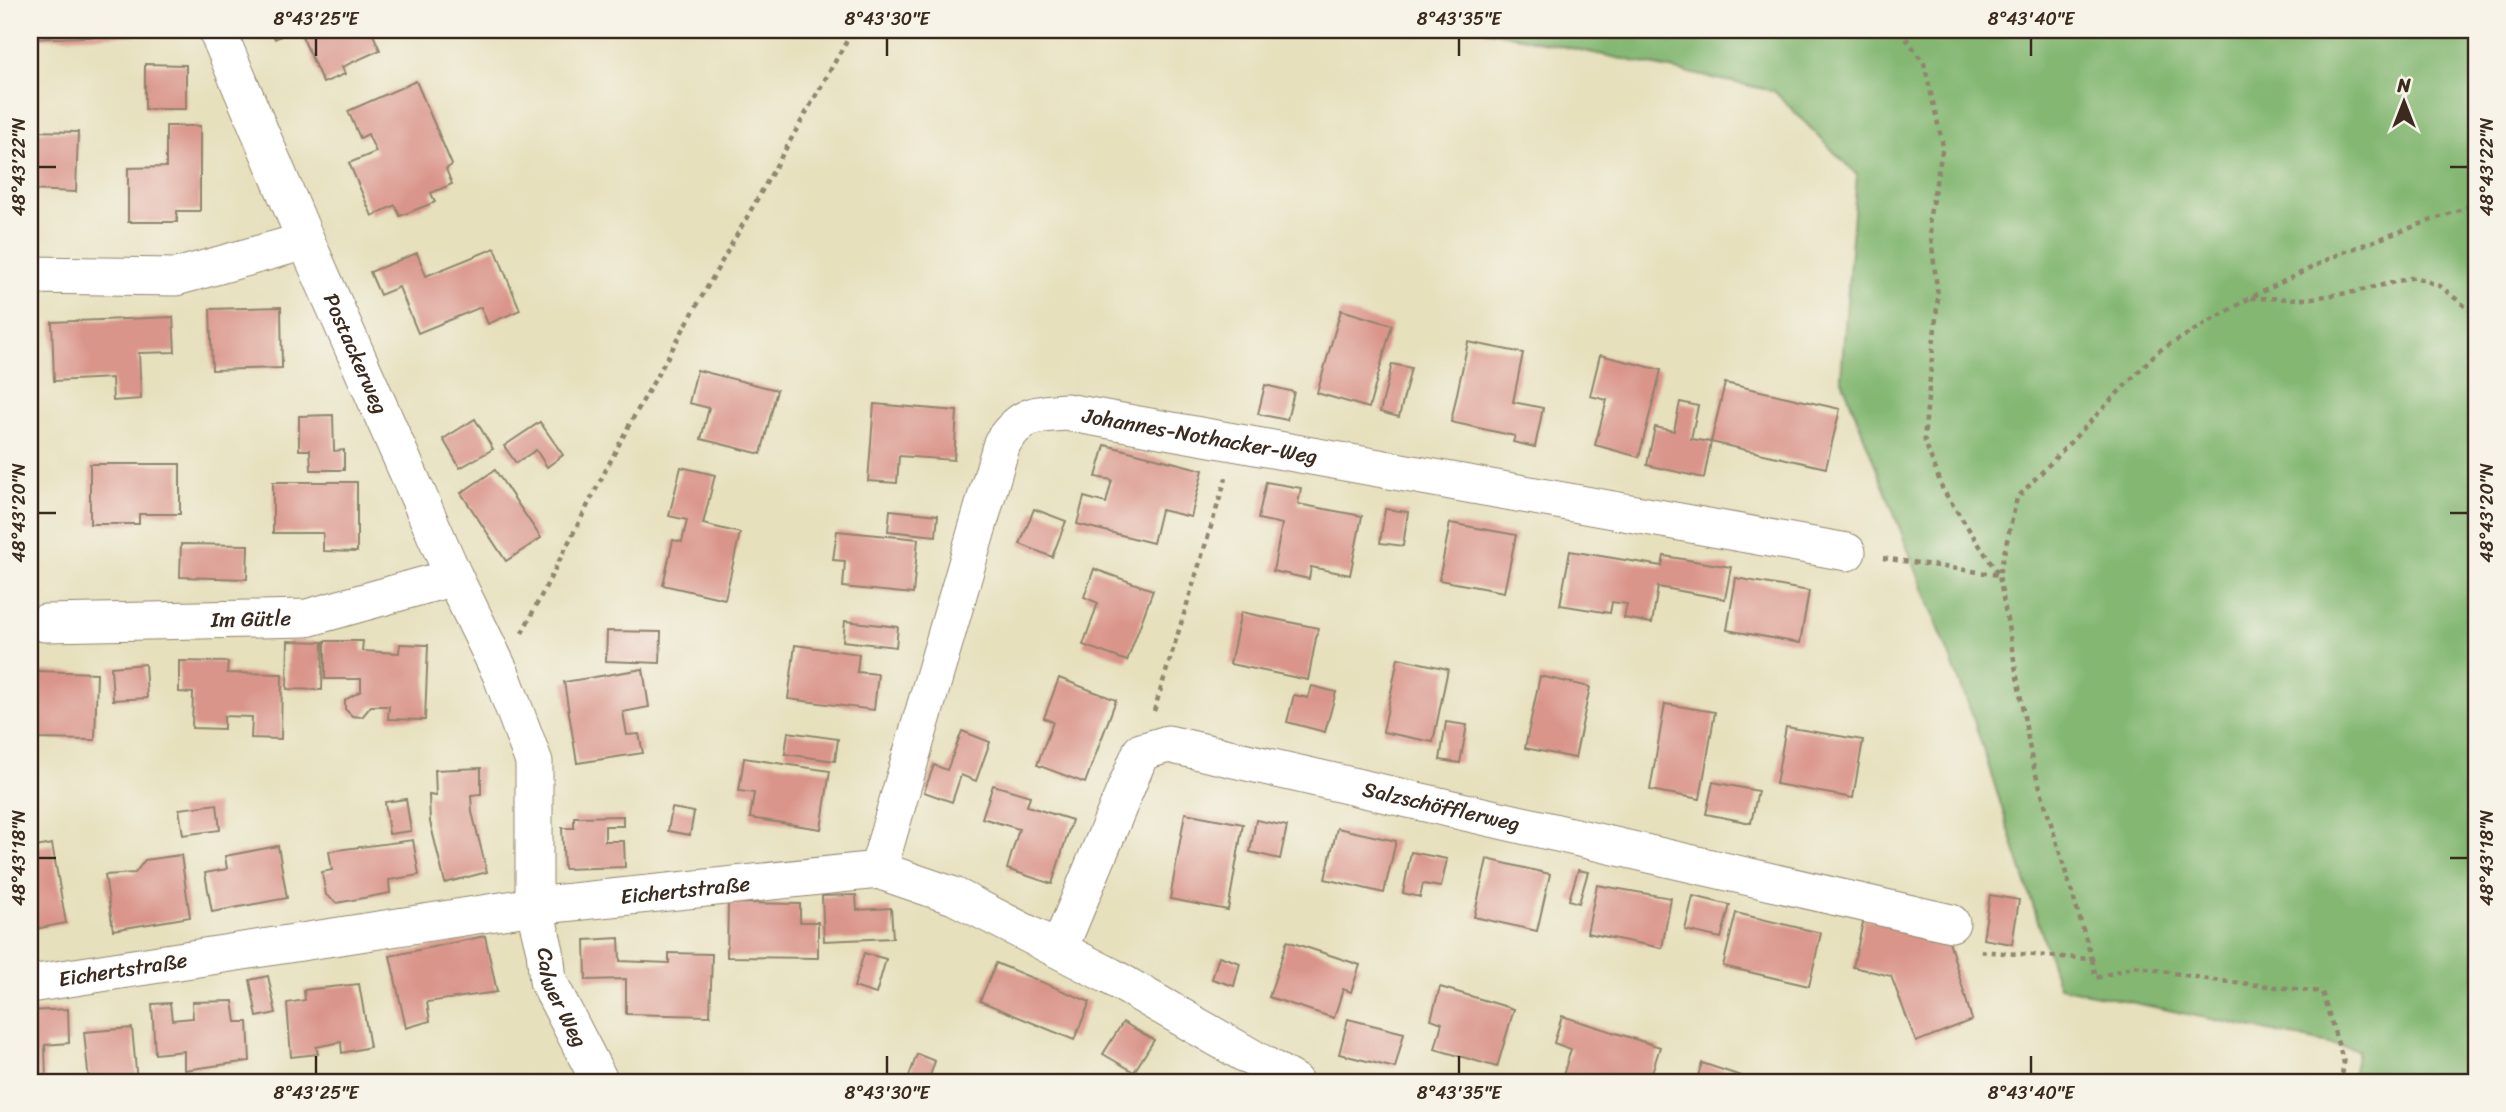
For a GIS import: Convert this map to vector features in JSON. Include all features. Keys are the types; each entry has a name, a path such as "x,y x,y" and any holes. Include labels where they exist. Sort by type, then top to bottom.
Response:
{"street":[{"name":"Postackerweg","path":"216,30 454,577 501,674 534,762 534,906"},
{"path":"30,275 176,278 306,241"},
{"name":"Johannes-Nothacker-Weg","path":"878,870 1002,443 1013,426 1026,418 1042,413 1066,412 1847,552"},
{"name":"Im Gütle","path":"45,623 307,618 454,577"},
{"name":"Salzschöfflerweg","path":"1141,752 1168,744 1951,923"},
{"path":"1059,949 1141,752"},
{"name":"Eichertstraße","path":"30,984 534,906 878,870 954,896 1059,949 1294,1082"},
{"name":"Calwer Weg","path":"534,906 545,951 548,981 600,1082"}],"path":[{"path":"501,674 628,427 853,30"},
{"path":"1900,30 1923,63 1943,146 1929,220 1938,297 1924,439 1943,490 1999,575"},
{"path":"2341,1082 2344,1063 2322,992 2213,980 2135,966 2096,978 2032,761 1999,575 2017,498 2157,352 2250,298 2340,253 2476,204"},
{"path":"2250,298 2306,299 2354,292 2415,278 2440,286 2476,315"},
{"path":"1141,752 1237,442"},
{"path":"1847,552 1999,575"},
{"path":"1951,923 1971,951 2092,959"}],"green space":[{"path":"1485,30 2476,30 2476,1082 2352,1082 2358,1050 2059,987 1972,714 1841,377 1857,175 1774,91"}],"building":[{"path":"30,30 138,30 138,35 30,39"},
{"path":"270,30 292,30 275,39"},
{"path":"317,30 371,30 380,50 342,67 345,74 323,83 302,36"},
{"path":"145,64 186,65 186,109 145,109"},
{"path":"416,81 452,165 446,169 452,184 431,193 435,202 400,216 395,205 372,216 349,163 376,152 368,134 360,138 348,111"},
{"path":"166,126 200,126 200,211 177,211 177,222 128,222 128,168 166,167"},
{"path":"30,131 78,132 76,192 30,190"},
{"path":"495,248 520,310 488,324 481,307 418,333 399,287 380,295 370,272 417,253 426,276"},
{"path":"281,307 282,368 212,370 210,309"},
{"path":"1341,310 1392,325 1369,408 1317,393"},
{"path":"173,317 175,352 139,353 141,399 113,401 112,378 54,381 52,322"},
{"path":"30,325 36,325 36,358 30,358"},
{"path":"1468,342 1523,353 1513,402 1543,408 1535,447 1513,442 1515,436 1451,422"},
{"path":"1600,355 1661,370 1639,457 1595,445 1607,400 1590,396"},
{"path":"1392,364 1411,368 1399,417 1380,412"},
{"path":"697,370 777,390 761,454 701,439 709,408 689,403"},
{"path":"1725,383 1840,409 1826,468 1711,442"},
{"path":"1265,385 1294,392 1287,420 1258,414"},
{"path":"1680,402 1698,406 1691,439 1711,442 1704,478 1647,465 1655,427 1674,431"},
{"path":"874,404 957,411 954,460 899,456 897,483 868,481"},
{"path":"333,415 334,451 344,450 344,470 311,470 310,450 299,450 299,416"},
{"path":"475,419 493,449 460,468 443,439"},
{"path":"540,422 563,455 547,467 536,450 516,463 504,446"},
{"path":"1105,445 1203,470 1191,517 1161,510 1153,543 1077,524 1084,497 1106,503 1112,480 1096,477"},
{"path":"90,464 180,464 180,514 139,514 139,524 90,524"},
{"path":"681,467 715,475 703,524 740,533 725,599 663,585 673,540 682,542 687,520 669,516"},
{"path":"495,470 541,538 506,561 461,493"},
{"path":"273,482 357,482 357,552 323,551 323,533 273,533"},
{"path":"1266,482 1301,488 1298,504 1362,516 1350,575 1311,567 1309,579 1273,571 1282,524 1258,519"},
{"path":"1034,509 1066,521 1052,557 1020,544"},
{"path":"1385,509 1408,512 1403,546 1380,543"},
{"path":"890,510 938,515 936,536 888,531"},
{"path":"1450,523 1516,535 1504,592 1439,580"},
{"path":"837,531 918,539 913,594 843,587 845,561 833,560"},
{"path":"181,544 248,545 247,579 180,577"},
{"path":"1570,551 1662,566 1664,556 1731,567 1725,599 1658,587 1652,623 1624,618 1627,604 1612,602 1610,613 1560,605"},
{"path":"1094,569 1153,590 1127,661 1083,645 1098,603 1084,597"},
{"path":"1736,578 1809,591 1800,643 1727,630"},
{"path":"1241,612 1318,628 1308,680 1230,664"},
{"path":"845,621 898,627 896,647 843,641"},
{"path":"607,631 661,632 660,663 606,661"},
{"path":"288,641 323,642 322,690 287,689"},
{"path":"325,641 363,641 362,651 399,653 400,644 428,645 425,720 388,719 389,706 371,706 362,717 352,716 345,709 345,700 361,691 361,679 325,679"},
{"path":"795,645 859,654 857,672 878,674 874,710 788,699"},
{"path":"1398,658 1448,669 1433,742 1383,732"},
{"path":"179,661 228,662 227,673 282,674 281,739 251,738 252,717 224,716 224,729 192,728 193,693 179,692"},
{"path":"145,664 147,698 113,700 111,667"},
{"path":"643,669 649,707 623,712 627,735 639,734 643,753 577,763 564,682"},
{"path":"35,671 97,673 95,740 33,739"},
{"path":"1540,676 1590,687 1575,758 1525,748"},
{"path":"1059,678 1116,700 1085,783 1037,765 1053,722 1044,718"},
{"path":"1312,686 1336,692 1325,732 1287,722 1294,695 1308,698"},
{"path":"1665,704 1715,712 1700,799 1650,790"},
{"path":"1446,722 1467,725 1460,763 1440,760"},
{"path":"1786,727 1863,740 1853,798 1776,784"},
{"path":"962,731 990,742 976,781 961,775 952,802 924,792 934,765 947,770"},
{"path":"788,732 838,739 835,761 785,754"},
{"path":"744,758 830,771 821,829 750,818 754,793 739,791"},
{"path":"481,768 481,794 471,795 472,812 487,872 445,883 430,822 429,795 436,796 435,770"},
{"path":"1713,782 1758,791 1751,823 1706,814"},
{"path":"993,785 1030,796 1027,806 1072,820 1052,884 1007,869 1019,829 982,818"},
{"path":"406,799 411,831 389,834 385,802"},
{"path":"217,804 220,830 183,835 179,809"},
{"path":"672,808 694,812 690,835 668,831"},
{"path":"1185,813 1243,824 1228,910 1170,899"},
{"path":"623,816 623,826 605,826 605,841 624,841 625,867 564,869 562,828 574,828 574,817"},
{"path":"1256,820 1287,826 1280,859 1250,852"},
{"path":"1337,828 1396,841 1384,893 1325,879"},
{"path":"413,840 419,875 389,880 390,893 337,903 326,895 322,872 332,870 329,851"},
{"path":"52,844 66,923 30,930 30,848"},
{"path":"278,846 287,898 212,912 205,873 227,869 225,856"},
{"path":"1411,852 1447,859 1441,887 1423,884 1420,897 1403,893"},
{"path":"181,855 190,917 113,930 105,875 135,873 145,860"},
{"path":"1487,859 1550,874 1537,931 1474,917"},
{"path":"1578,870 1588,872 1579,903 1569,900"},
{"path":"1597,885 1671,898 1662,948 1587,933"},
{"path":"856,895 857,910 891,908 893,938 824,941 822,896"},
{"path":"1990,895 2019,900 2012,944 1983,939"},
{"path":"1693,896 1730,905 1721,938 1685,930"},
{"path":"728,903 800,904 800,922 818,922 818,958 727,957"},
{"path":"1736,913 1821,933 1809,986 1723,966"},
{"path":"1864,918 1949,941 1972,1020 1916,1042 1891,976 1853,967"},
{"path":"485,936 497,992 427,1002 430,1021 406,1028 390,956"},
{"path":"619,938 620,961 669,963 669,953 712,954 710,1016 626,1014 626,979 586,980 585,940"},
{"path":"1287,941 1360,965 1351,992 1343,989 1334,1018 1269,997"},
{"path":"864,953 886,959 876,994 854,987"},
{"path":"1219,956 1240,963 1234,986 1212,979"},
{"path":"996,963 1090,1002 1074,1040 980,1001"},
{"path":"268,976 276,1013 257,1017 250,980"},
{"path":"359,984 370,1047 342,1053 341,1042 316,1047 318,1054 291,1057 287,1003 305,1000 304,990"},
{"path":"1440,987 1514,1009 1497,1067 1435,1049 1442,1023 1431,1019"},
{"path":"233,1001 236,1022 248,1022 250,1061 184,1070 184,1051 155,1054 152,1004 170,1003 172,1020 193,1018 192,1002"},
{"path":"68,1009 69,1043 45,1045 46,1082 30,1082 30,1011"},
{"path":"1562,1016 1660,1047 1649,1082 1610,1082 1591,1076 1589,1082 1561,1082 1571,1049 1554,1043"},
{"path":"1348,1019 1404,1033 1395,1068 1339,1054"},
{"path":"1123,1022 1154,1040 1134,1072 1103,1054"},
{"path":"132,1028 137,1081 89,1082 84,1032"},
{"path":"917,1054 935,1061 928,1082 907,1082"},
{"path":"1702,1063 1759,1082 1696,1082"}]}
